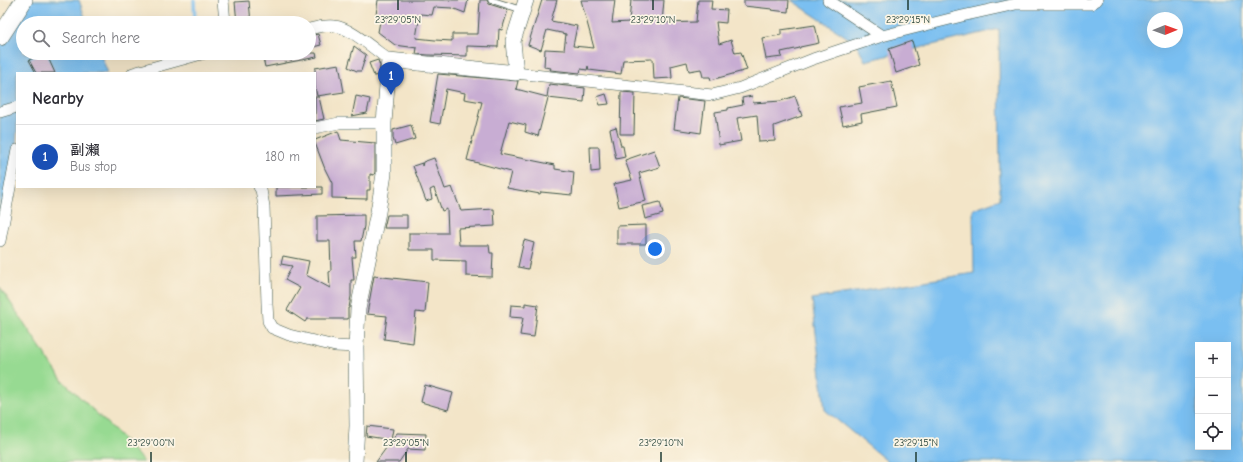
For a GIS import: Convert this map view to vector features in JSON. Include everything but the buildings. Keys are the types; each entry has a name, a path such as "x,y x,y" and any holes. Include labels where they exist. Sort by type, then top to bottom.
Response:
{"main road":[{"path":"0,37 24,0"}],"street":[{"path":"224,0 225,16"},
{"path":"828,0 882,36"},
{"path":"316,27 335,26 350,32 388,60 712,95 740,88 813,59 882,36 1016,4 1091,4 1097,0"},
{"path":"516,73 513,41 524,5"},
{"path":"137,72 180,60"},
{"path":"355,462 357,426 356,347 358,309 378,212 384,174 384,123 388,60"},
{"path":"0,112 16,107"},
{"path":"316,128 339,122 384,123"},
{"path":"0,241 16,155"},
{"path":"260,188 264,206 267,310 268,321 272,328 289,335 335,346 356,347"}],"lane":[{"path":"491,0 524,5"}],"green space":[{"path":"0,287 62,380 119,435 144,462 0,462"}],"water":[{"path":"21,0 79,0 85,16 16,16 16,60 103,60 108,72 16,72 15,171 0,239 0,30"},
{"path":"791,0 1243,0 1243,462 888,462 825,410 812,299 974,273 973,209 1000,199 999,29 865,61 857,44"}],"waterway":[{"path":"194,0 195,16"}],"place":[{"name":"副瀨","path":"391,95"}]}
